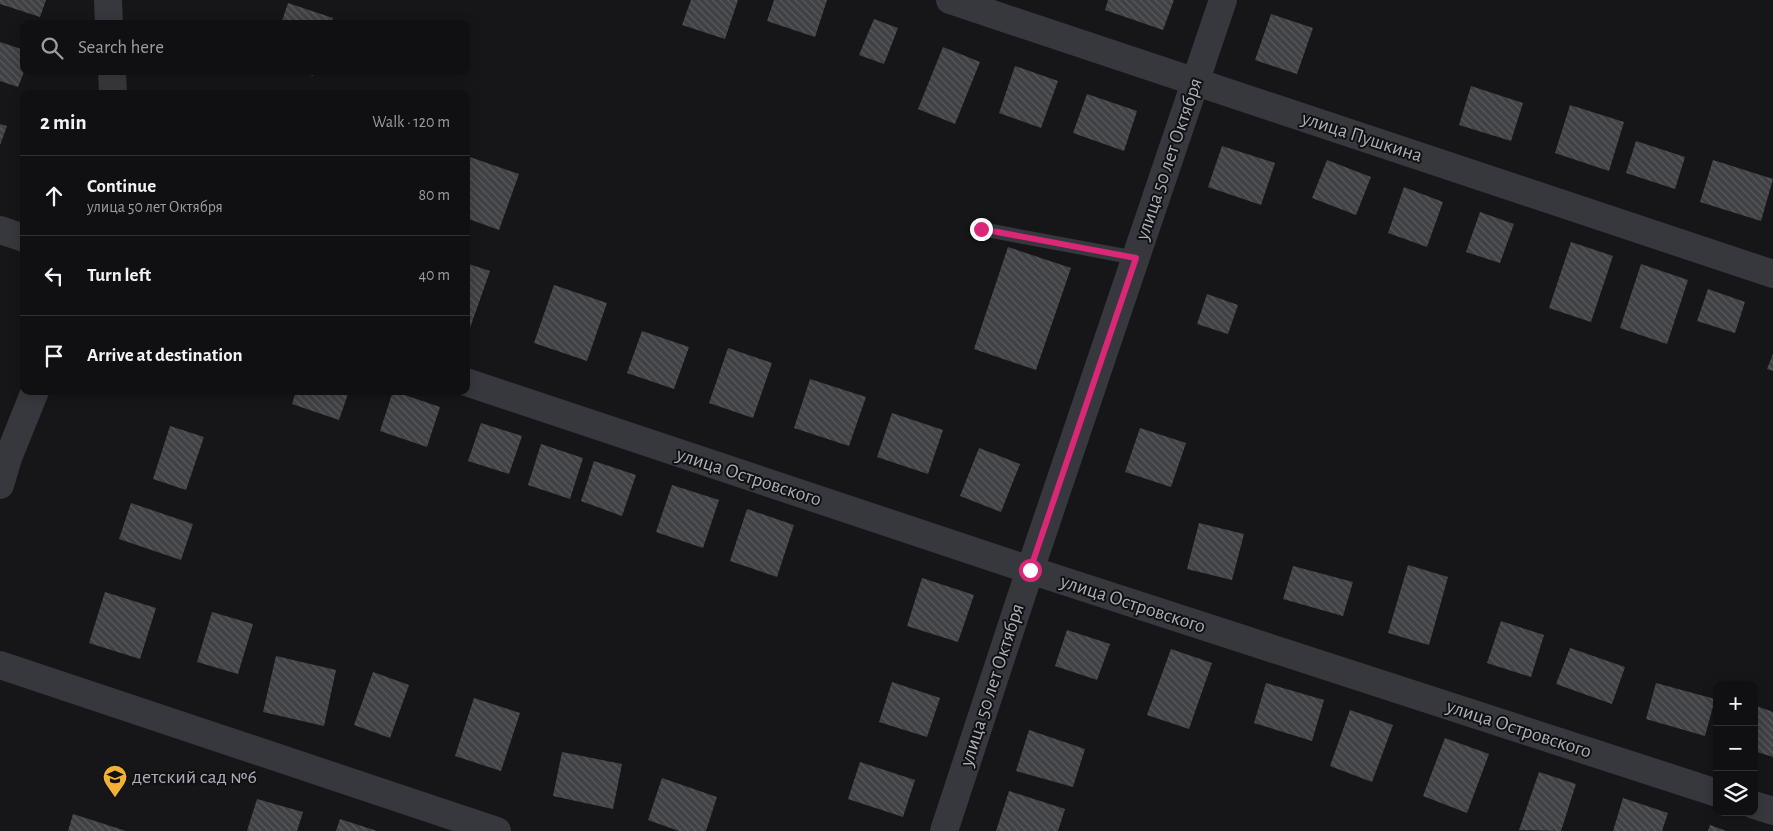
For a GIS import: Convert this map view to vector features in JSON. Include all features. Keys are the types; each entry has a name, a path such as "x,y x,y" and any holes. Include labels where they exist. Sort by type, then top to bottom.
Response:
{"street":[{"path":"108,0 110,20"},
{"name":"улица Пушкина","path":"950,0 1773,274"},
{"name":"улица 50 лет Октября","path":"944,831 1030,570 1223,0"},
{"path":"112,75 113,90"},
{"path":"0,230 20,237"},
{"name":"улица Островского","path":"470,383 1030,570 1713,792"},
{"path":"0,485 8,458 33,395"},
{"path":"0,665 496,831"},
{"path":"1758,806 1773,811"}],"lane":[{"path":"981,229 1136,258"}],"building":[{"path":"0,0 46,0 40,17 0,4"},
{"path":"691,0 738,0 725,39 682,25"},
{"path":"774,0 827,0 815,37 767,21"},
{"path":"1108,0 1174,0 1163,30 1105,10"},
{"path":"288,3 333,18 332,20 282,20"},
{"path":"1271,14 1313,28 1297,74 1255,60"},
{"path":"874,19 898,28 884,64 859,55"},
{"path":"0,42 20,49 20,75 23,75 18,87 0,81"},
{"path":"943,47 980,62 955,124 918,109"},
{"path":"1015,66 1058,81 1041,128 999,113"},
{"path":"1471,86 1523,103 1511,141 1459,125"},
{"path":"1087,94 1137,111 1124,151 1073,133"},
{"path":"1570,105 1624,122 1609,171 1555,153"},
{"path":"0,124 7,126 0,145"},
{"path":"1636,141 1685,157 1675,189 1626,173"},
{"path":"1222,146 1275,163 1261,205 1208,187"},
{"path":"470,157 519,174 499,230 470,219"},
{"path":"1327,160 1371,177 1356,215 1312,198"},
{"path":"1713,160 1773,179 1761,221 1700,202"},
{"path":"1404,187 1443,202 1427,247 1388,233"},
{"path":"1480,212 1514,224 1500,263 1466,252"},
{"path":"1571,242 1613,256 1591,322 1549,308"},
{"path":"1008,247 1071,268 1036,370 974,349"},
{"path":"470,264 490,271 470,328"},
{"path":"1641,264 1688,280 1667,344 1620,328"},
{"path":"554,285 607,303 587,361 534,343"},
{"path":"1708,289 1745,302 1735,333 1697,321"},
{"path":"1207,294 1238,305 1228,334 1197,324"},
{"path":"642,331 689,347 674,389 627,373"},
{"path":"728,348 772,363 753,418 709,403"},
{"path":"1773,354 1773,371 1767,369"},
{"path":"810,379 866,397 849,446 794,428"},
{"path":"295,395 348,395 339,420 292,404"},
{"path":"392,395 405,395 440,407 427,447 380,431"},
{"path":"892,413 943,430 928,474 877,457"},
{"path":"481,423 522,436 509,474 468,461"},
{"path":"170,426 204,437 186,490 153,479"},
{"path":"1140,428 1186,443 1171,487 1125,472"},
{"path":"541,444 583,458 570,499 528,485"},
{"path":"979,448 1020,464 1001,512 960,496"},
{"path":"594,461 636,475 622,516 581,501"},
{"path":"672,485 719,500 703,548 656,532"},
{"path":"131,503 193,524 181,560 119,539"},
{"path":"747,509 794,525 777,577 730,561"},
{"path":"1199,523 1244,534 1232,580 1187,569"},
{"path":"1408,565 1448,577 1429,645 1388,633"},
{"path":"1293,566 1353,582 1343,616 1283,599"},
{"path":"922,578 974,595 958,642 907,626"},
{"path":"105,592 156,608 140,659 89,643"},
{"path":"212,612 253,624 238,674 197,662"},
{"path":"1501,621 1544,635 1531,677 1487,663"},
{"path":"1067,630 1110,644 1097,680 1055,666"},
{"path":"1570,648 1625,667 1612,704 1556,684"},
{"path":"1171,649 1212,663 1189,729 1147,715"},
{"path":"276,656 336,670 324,726 263,712"},
{"path":"373,672 409,685 390,738 354,725"},
{"path":"892,682 940,698 927,737 879,722"},
{"path":"1266,683 1324,700 1312,741 1254,723"},
{"path":"1656,683 1713,698 1713,706 1705,736 1646,719"},
{"path":"474,698 520,713 501,771 455,756"},
{"path":"1758,706 1773,712 1773,757 1758,752"},
{"path":"1350,710 1393,725 1372,782 1330,766"},
{"path":"1029,730 1085,749 1073,787 1016,771"},
{"path":"1445,738 1489,754 1467,813 1423,796"},
{"path":"562,752 622,764 613,809 553,796"},
{"path":"860,762 915,780 903,817 848,799"},
{"path":"1539,772 1576,784 1561,831 1519,830"},
{"path":"662,778 717,797 706,831 679,831 648,820"},
{"path":"1009,791 1065,809 1058,831 996,831"},
{"path":"1623,798 1668,813 1662,831 1613,831"},
{"path":"257,799 303,812 297,831 247,831"},
{"path":"73,814 126,831 68,831"},
{"path":"340,819 377,831 336,831"},
{"path":"1710,825 1726,831 1708,831"}],"place":[{"name":"детский сад №6","path":"115,798"}],"route":[{"path":"981,229 1136,258 1030,570"}]}
